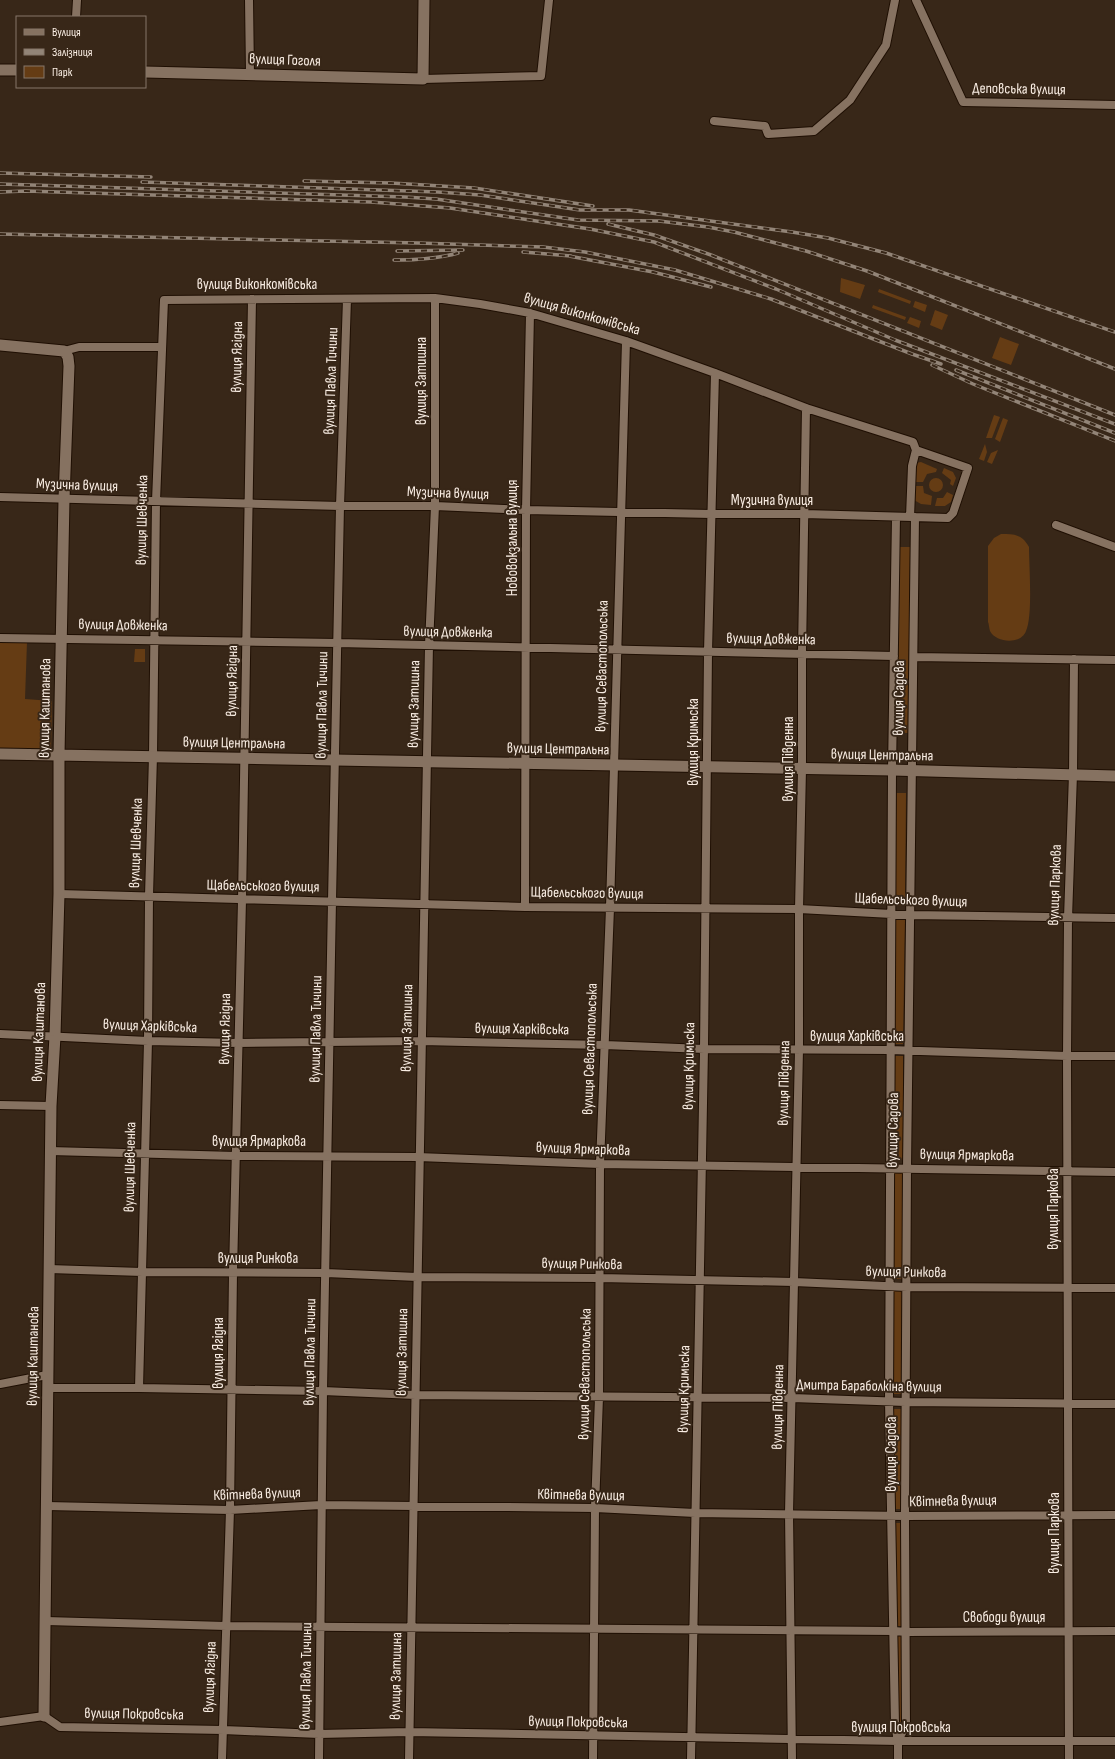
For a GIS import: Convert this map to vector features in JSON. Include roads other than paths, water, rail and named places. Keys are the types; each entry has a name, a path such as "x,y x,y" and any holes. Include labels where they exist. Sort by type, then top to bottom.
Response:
{"street":[{"path":"76,16 77,0"},
{"path":"249,0 250,74"},
{"path":"424,0 423,79 541,76 549,0"},
{"path":"714,121 765,126 768,134 814,132 850,100 886,45 895,0"},
{"name":"Деповська вулиця","path":"916,0 963,102 1115,105"},
{"path":"0,70 16,70"},
{"name":"вулиця Гоголя","path":"146,72 423,79"},
{"name":"вулиця Виконкомівська","path":"164,300 435,298 530,313 626,341 715,372 806,408 913,442 916,450 968,468"},
{"name":"вулиця Затишна","path":"409,1759 418,1157 429,645 435,506 435,298"},
{"name":"вулиця Ягідна","path":"222,1759 230,1510 233,1272 242,900 252,299"},
{"name":"вулиця Павла Тичини","path":"319,1759 322,1626 321,1505 332,901 340,506 347,299"},
{"name":"вулиця Шевченка","path":"139,1388 148,1041 156,501 164,300"},
{"name":"Нововокзальна вулиця","path":"525,907 526,510 530,313"},
{"name":"вулиця Севастопольська","path":"593,1759 595,1508 599,1397 600,1164 610,908 616,650 626,341"},
{"path":"0,345 61,350 79,347 162,347"},
{"name":"вулиця Каштанова","path":"44,1716 50,1151 59,894 58,755 64,499 69,366 68,357 61,350"},
{"name":"вулиця Кримьска","path":"691,1759 704,1049 710,514 715,372"},
{"name":"вулиця Південна","path":"792,1759 790,1513 799,1050 799,909 806,408"},
{"name":"вулиця Садова","path":"898,1742 906,1725 905,1402 908,1050 914,657 912,466 916,450"},
{"name":"Музична вулиця","path":"0,497 249,502 340,506 435,506 526,510 710,514 896,516 942,519 948,518 953,513 968,468"},
{"name":"вулиця Садова","path":"896,516 892,770 889,1401 895,1725 898,1742 898,1759"},
{"path":"1056,525 1115,547"},
{"name":"вулиця Довженка","path":"0,638 154,639 894,656"},
{"path":"914,657 1115,660"},
{"name":"вулиця Паркова","path":"1069,1759 1067,1056 1068,918 1073,774 1074,659"},
{"name":"вулиця Центральна","path":"0,754 892,770 1115,776"},
{"name":"Щабельського вулиця","path":"59,894 525,907 799,909 910,915 1115,918"},
{"name":"вулиця Харківська","path":"0,1034 148,1041 238,1043 421,1041 605,1045 704,1049 908,1050 1067,1056 1115,1056"},
{"path":"0,1105 51,1106"},
{"name":"вулиця Ярмаркова","path":"50,1151 144,1152 236,1156 328,1155 418,1157 600,1164 701,1166 1115,1172"},
{"name":"вулиця Ринкова","path":"49,1269 142,1272 326,1272 417,1277 600,1278 794,1282 907,1287 1115,1288"},
{"path":"0,1384 47,1375"},
{"name":"Дмитра Бараболкіна вулиця","path":"47,1388 323,1391 415,1395 792,1398 905,1402 1115,1404"},
{"name":"Квітнева вулиця","path":"47,1506 230,1510 321,1505 595,1508 695,1513 790,1513 891,1516 1068,1514 1115,1515"},
{"name":"Свободи вулиця","path":"46,1621 226,1626 894,1630 906,1632 1115,1631"},
{"path":"0,1722 44,1716"},
{"name":"вулиця Покровська","path":"44,1716 60,1727 223,1730 319,1734 409,1732 898,1742 1115,1741"}],"railway":[{"path":"0,173 151,177"},
{"path":"304,181 391,183 474,188 593,206"},
{"path":"142,182 438,192 480,195 580,210 629,210 792,232 828,238 886,253 1115,332"},
{"path":"0,184 405,197 436,199 578,220 659,221 708,227 734,232 806,251 867,271 1115,369"},
{"path":"0,192 26,191 371,202 450,208 590,229 654,242 776,289 895,340 1115,424"},
{"path":"608,224 654,235 711,255 1115,415"},
{"path":"0,234 418,243 543,247 585,252 675,270 771,299 941,364"},
{"path":"397,251 463,250"},
{"path":"523,252 571,256"},
{"path":"394,260 426,259 458,253"},
{"path":"569,256 653,272 711,287"},
{"path":"932,365 973,384 1115,441"},
{"path":"956,370 1115,433"}]}
